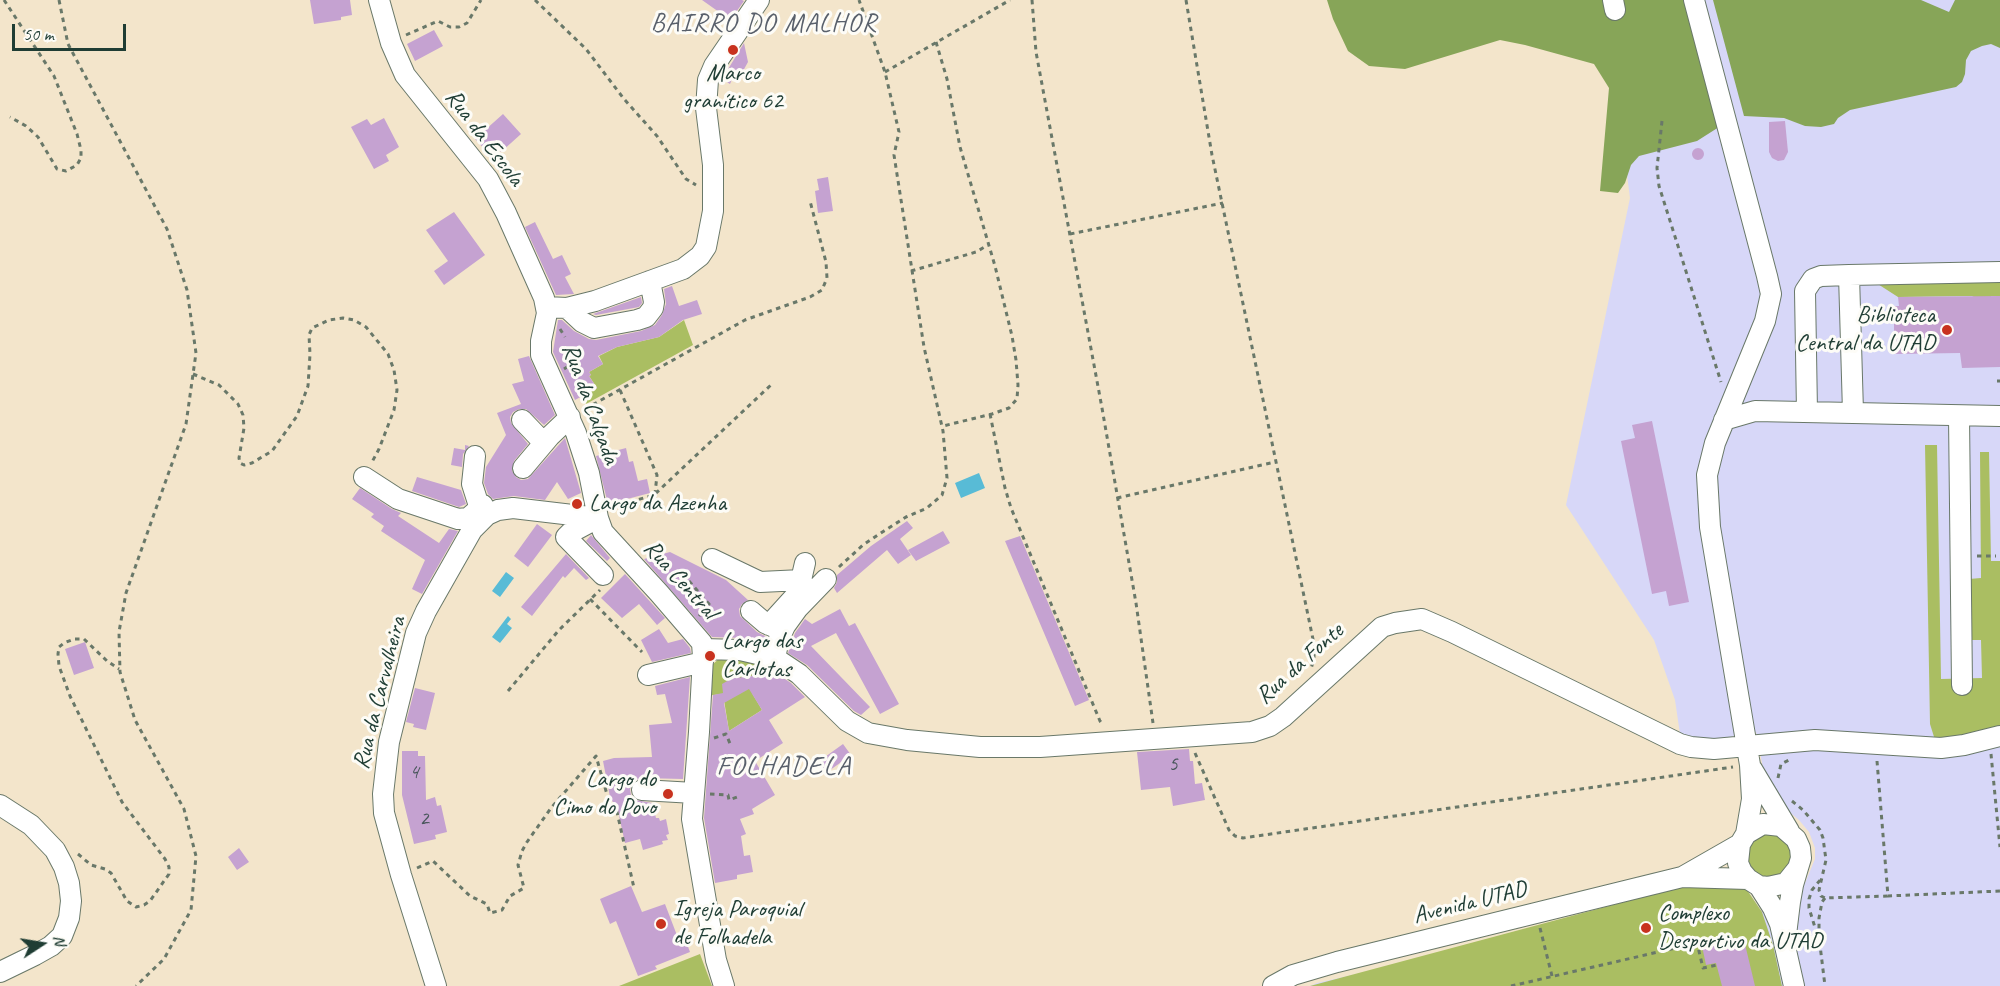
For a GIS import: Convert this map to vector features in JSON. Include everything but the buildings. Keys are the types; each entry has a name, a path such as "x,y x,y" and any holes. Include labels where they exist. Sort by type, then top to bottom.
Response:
{"street":[{"name":"Rua da Escola","path":"379,0 391,43 405,75 488,179 506,213 544,298 546,308"},
{"path":"546,308 567,308 683,269 700,256 706,247 712,212 713,165 706,97 708,80 714,66 759,0"},
{"path":"1694,0 1771,294 1765,321 1726,413 1710,458 1707,500 1752,794 1738,863 1773,908 1785,943 1794,986"},
{"path":"1807,412 1805,291 1813,279 1821,276 2000,272"},
{"path":"1849,275 1853,412"},
{"path":"567,308 582,322 594,328 646,317 654,302 650,280"},
{"name":"Rua da Calçada","path":"546,308 541,355 570,417 589,473 597,515"},
{"path":"1726,413 1853,412 2000,416"},
{"path":"1959,416 1962,685"},
{"path":"524,468 544,443 570,417"},
{"path":"522,420 544,443"},
{"path":"475,456 472,484 479,506"},
{"path":"364,477 398,499 458,519 468,518 479,506 485,504 506,509 597,515"},
{"name":"Rua da Carvalheira","path":"436,986 384,813 384,777 389,742 416,633 432,600 476,524 487,515 506,509"},
{"path":"597,515 566,537 604,580"},
{"name":"Rua Central","path":"597,515 600,528 606,537 701,641 703,656"},
{"path":"648,675 703,656 740,650 775,658 776,628 798,593 803,572 760,582 712,559"},
{"path":"776,628 826,579"},
{"path":"751,611 776,628"},
{"name":"Rua da Fonte","path":"775,658 799,674 847,721 861,730 917,741 998,748 1040,747 1252,732 1270,726 1314,690 1368,637 1382,627 1422,619 1680,744 1691,747 1748,756 1815,740 1941,748 2000,736"},
{"path":"703,656 693,826 718,966 724,986"},
{"path":"1748,756 1800,848 1801,858 1790,902 1785,943"},
{"path":"649,790 694,793"},
{"path":"0,805 31,825 55,850 66,875 71,901 69,918 62,936 35,956 0,972"},
{"name":"Avenida UTAD","path":"1682,877 1743,839 1762,824 1781,826 1790,831"},
{"name":"Avenida UTAD","path":"1273,986 1293,975 1336,962 1682,877 1753,882 1768,887 1786,883 1794,876 1798,868"}],"path":[{"path":"4,0 26,37 50,69 59,89 79,142 81,158 77,165 66,171 57,169 33,132 10,117"},
{"path":"59,0 68,44 167,230 187,290 196,353 186,424 126,594 119,632 120,669 135,720 184,809 196,856 191,910 164,959 136,986"},
{"path":"391,43 432,22 438,21 450,27 459,27 467,23 481,0"},
{"path":"535,0 586,49 624,99 657,136 686,180 698,186 713,187"},
{"path":"826,579 863,545 906,517 927,508 942,495 946,478 947,459 942,426 924,347 894,155 899,132 885,72 859,0"},
{"path":"885,72 1010,0"},
{"path":"1032,0 1036,52 1117,498 1153,715 1154,726 1147,727"},
{"path":"1186,0 1203,105 1314,644 1314,658 1307,675"},
{"path":"936,42 947,79 960,147 1011,336 1018,385 1017,399 1009,408 942,426"},
{"path":"1662,121 1657,168 1659,186 1726,413"},
{"path":"570,417 745,320 810,297 822,290 827,278 826,262 810,201"},
{"path":"1070,234 1223,203"},
{"path":"911,271 976,252 988,245"},
{"path":"193,374 219,385 238,404 243,415 244,428 240,463 244,465 252,463 272,451 297,416 308,386 309,334 312,328 329,320 343,318 354,320 366,327 388,354 394,370 397,390 394,410 379,449 364,477"},
{"path":"597,515 654,495 772,384"},
{"path":"620,390 657,475 654,495"},
{"path":"990,414 1011,508 1100,721 1105,727"},
{"path":"1117,498 1275,462"},
{"path":"1982,556 1996,556"},
{"path":"507,691 559,630 590,599 604,580"},
{"path":"689,581 709,604 689,627"},
{"path":"590,599 642,652"},
{"path":"72,849 91,865 109,871 127,901 136,907 150,901 169,874 169,867 165,859 122,802 70,696 59,666 59,647 74,639 84,639 120,669"},
{"path":"1189,737 1229,830 1235,836 1244,838 1748,756"},
{"path":"1985,754 1991,752 2000,847"},
{"path":"401,875 433,861 470,896 487,904 490,913 502,910 510,896 524,888 518,865 527,842 551,808 596,756 608,798 617,812 634,888"},
{"path":"1778,780 1781,764 1794,758"},
{"path":"1887,760 1876,760 1888,896"},
{"path":"617,812 649,790"},
{"path":"694,793 728,795 729,800 740,796"},
{"path":"1788,797 1803,810 1820,831 1826,849 1826,860 1819,890 1821,896 1825,898 2000,891"},
{"path":"1819,937 1809,908 1809,899 1812,890 1822,878"},
{"path":"1825,898 1819,918 1825,986"},
{"path":"1536,913 1552,976"},
{"path":"1510,986 1698,943 1704,968 1717,965"}],"shaded area":[{"path":"1564,0 2000,0 2000,986 1310,986 1745,887 1762,912 1795,903 1797,894 1805,883 1815,859 1815,848 1809,832 1781,805 1764,773 1756,732 1705,742 1680,734 1675,700 1654,640 1566,505 1630,198 1617,97"}],"green space":[{"path":"1327,0 1687,0 1719,127 1697,141 1639,156 1631,165 1625,183 1618,193 1600,191 1609,88 1594,64 1500,40 1405,69 1369,66 1348,51"},
{"path":"1713,0 1921,0 1949,12 1955,0 2000,0 2000,48 1991,44 1971,51 1966,60 1962,82 1956,87 1850,110 1838,118 1834,124 1821,127 1805,126 1784,118 1744,116"},
{"path":"2000,277 2000,296 1991,296 1991,306 1972,296 1898,297 1870,279"},
{"path":"684,320 693,345 586,404 585,395 597,388 589,372 603,364 599,356 617,347 659,337"},
{"path":"1925,445 1937,445 1941,679 1982,678 1981,640 1970,640 1969,579 1981,578 1980,452 1989,452 1991,561 2000,561 2000,729 1969,738 1935,740 1930,724"},
{"path":"721,657 770,665 784,675 752,693 762,710 729,731 723,694 704,696 712,665"},
{"path":"1770,833 1785,840 1792,855 1785,870 1770,877 1755,870 1748,855 1755,840"},
{"name":"Complexo Desportivo da UTAD","path":"1691,884 1745,887 1762,912 1773,945 1782,986 1310,986"},
{"path":"700,954 712,986 619,986"}],"water":[{"path":"979,473 985,488 961,498 955,483"},
{"path":"506,572 514,578 500,597 492,591"},
{"path":"508,616 511,619 507,624 512,628 500,643 492,637"}],"place":[{"name":"Marco granítico 62","path":"733,50"},
{"name":"Biblioteca Central da UTAD","path":"1947,330"},
{"name":"Largo da Azenha","path":"577,504"},
{"name":"Largo das Carlotas","path":"710,656"},
{"name":"Largo do Cimo do Povo","path":"668,794"},
{"name":"Igreja Paroquial de Folhadela","path":"661,924"},
{"name":"Complexo Desportivo da UTAD","path":"1646,928"}],"district":[{"name":"BAIRRO DO MALHOR","path":"764,24"},
{"name":"FOLHADELA","path":"784,767"}]}
